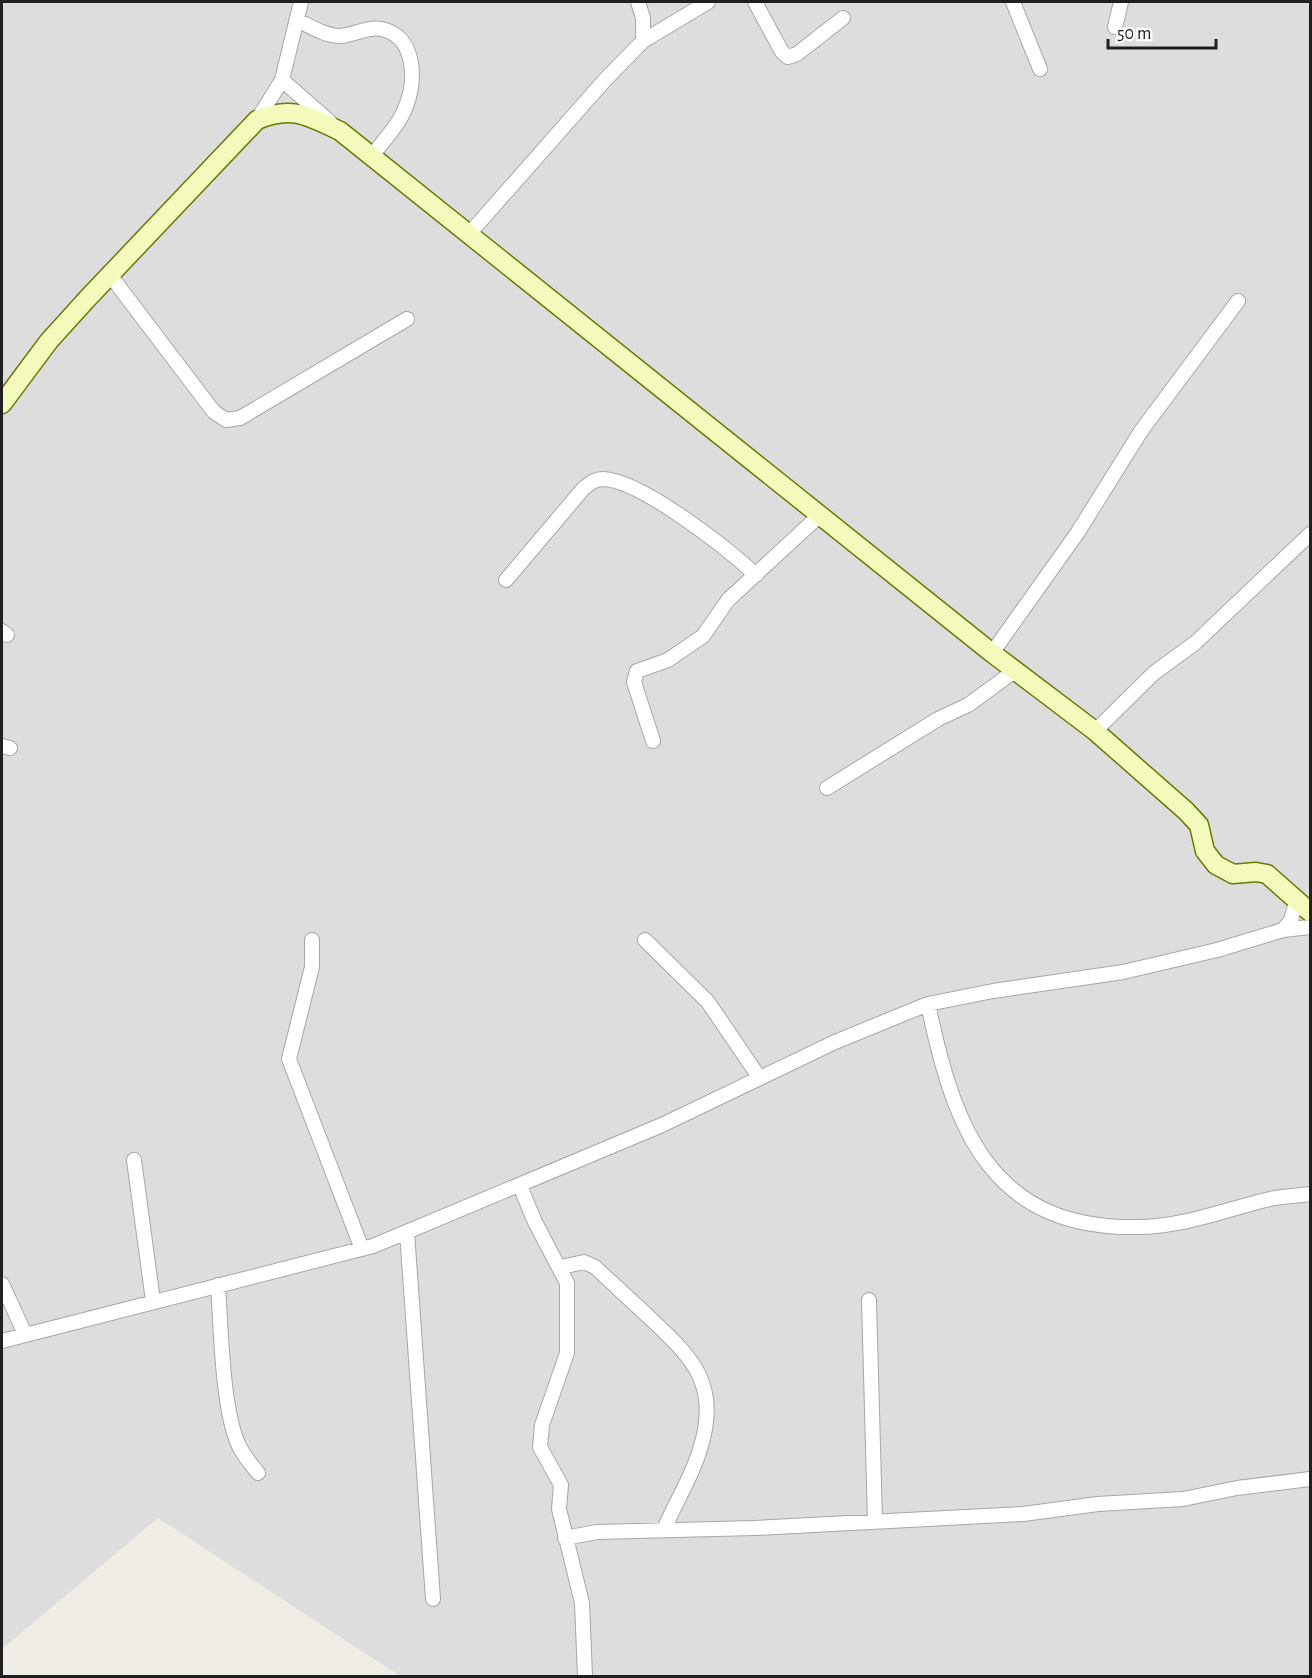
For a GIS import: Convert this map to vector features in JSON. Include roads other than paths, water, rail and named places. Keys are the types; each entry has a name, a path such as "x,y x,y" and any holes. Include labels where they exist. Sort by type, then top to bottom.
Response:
{"street":[{"path":"2,404 49,341 257,120 282,80 301,2"},
{"path":"638,2 643,18 643,41"},
{"path":"469,234 604,81 643,41 708,2"},
{"path":"755,2 782,52 788,57 797,54 843,18"},
{"path":"1013,2 1040,69"},
{"path":"1115,27 1121,2"},
{"path":"297,20 328,34 341,36 370,28 387,30 402,40 410,54 411,80 406,107 372,156"},
{"path":"282,80 340,131 992,653 1095,731 1199,825 1205,851 1216,865 1233,874 1267,874 1304,906 1283,930"},
{"path":"257,120 285,111 297,112 340,131"},
{"path":"110,275 214,412 226,420 240,418 407,319"},
{"path":"992,653 1078,532 1141,431 1238,301"},
{"path":"506,580 582,489 592,482 603,479 646,495 730,551 756,575"},
{"path":"653,741 634,682 637,671 668,660 703,636 728,600 820,515"},
{"path":"1095,731 1154,673 1194,643 1311,534"},
{"path":"827,788 938,719 975,701 1016,670"},
{"path":"2,1341 362,1250 662,1125 759,1077 902,1012 928,1004 993,991 1124,972 1217,950 1283,930 1311,927"},
{"path":"312,940 312,967 289,1059 362,1250"},
{"path":"645,940 708,1002 759,1077"},
{"path":"928,1004 944,1071 965,1131 975,1149 1001,1180 1036,1207 1057,1217 1091,1224 1142,1227 1198,1219 1272,1199 1311,1194"},
{"path":"134,1160 153,1301"},
{"path":"520,1186 549,1250 561,1267 569,1296 567,1353 542,1425 540,1447 561,1485 559,1509 582,1603 585,1677"},
{"path":"407,1232 433,1599"},
{"path":"561,1267 584,1262 595,1267 686,1352 702,1378 707,1398 706,1427 701,1446 664,1530"},
{"path":"2,1284 25,1334"},
{"path":"218,1285 229,1402 235,1434 242,1451 258,1473"},
{"path":"869,1300 875,1521"},
{"path":"565,1538 597,1532 755,1528 1023,1514 1098,1504 1158,1502 1311,1479"}]}
